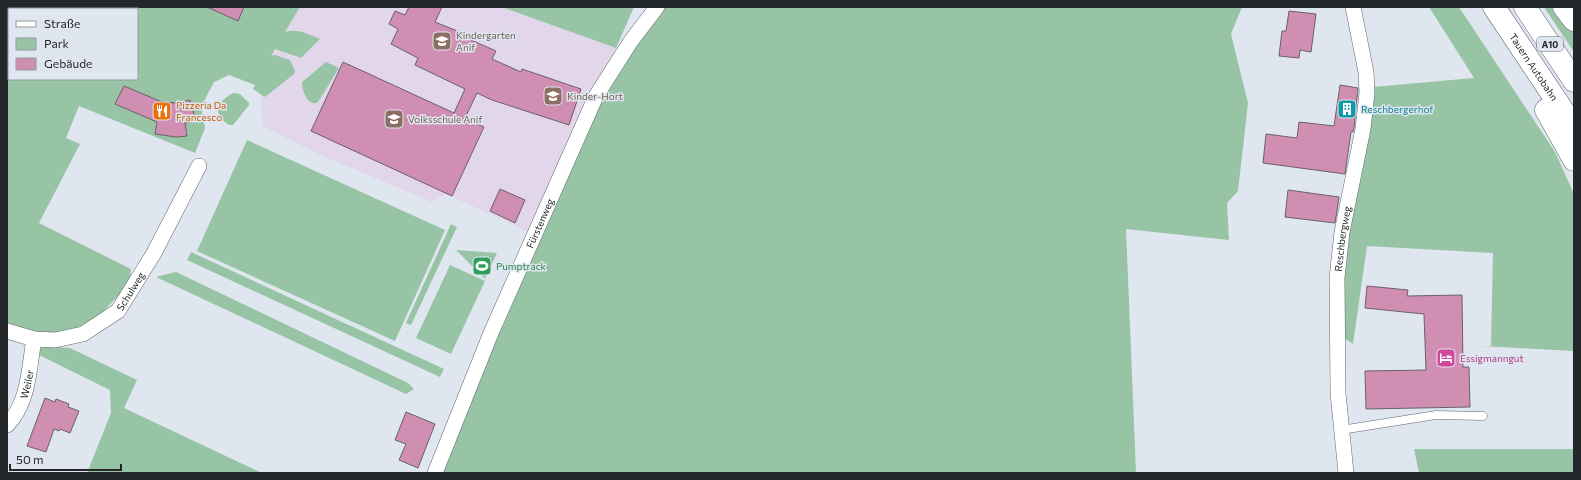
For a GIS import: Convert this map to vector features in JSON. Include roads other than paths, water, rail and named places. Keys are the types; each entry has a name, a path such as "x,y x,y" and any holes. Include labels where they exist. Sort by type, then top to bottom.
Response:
{"highway":[{"name":"Tauern Autobahn","path":"1494,7 1574,127"},
{"name":"A10","path":"1525,7 1574,81"},
{"path":"1564,7 1574,20"},
{"path":"1537,71 1543,104 1574,160"}],"street":[{"name":"Fürstenweg","path":"435,473 491,333 596,96 631,41 657,7"},
{"name":"Reschbergweg","path":"1346,473 1338,393 1337,278 1342,232 1362,129 1367,93 1366,72 1352,7"},
{"name":"Schulweg","path":"7,331 34,339 55,340 83,334 118,311 154,253 199,166"},
{"name":"Weiler","path":"7,425 15,417 23,400 34,339"}],"lane":[{"path":"1341,430 1436,414 1483,416"}],"place":[{"name":"Kindergarten Anif","path":"442,41"},
{"name":"Kinder-Hort","path":"553,96"},
{"name":"Reschbergerhof","path":"1347,109"},
{"name":"Pizzeria Da Francesco","path":"162,111"},
{"name":"Volksschule Anif","path":"394,119"},
{"name":"Pumptrack","path":"482,266"},
{"name":"Essigmanngut","path":"1446,358"}]}
